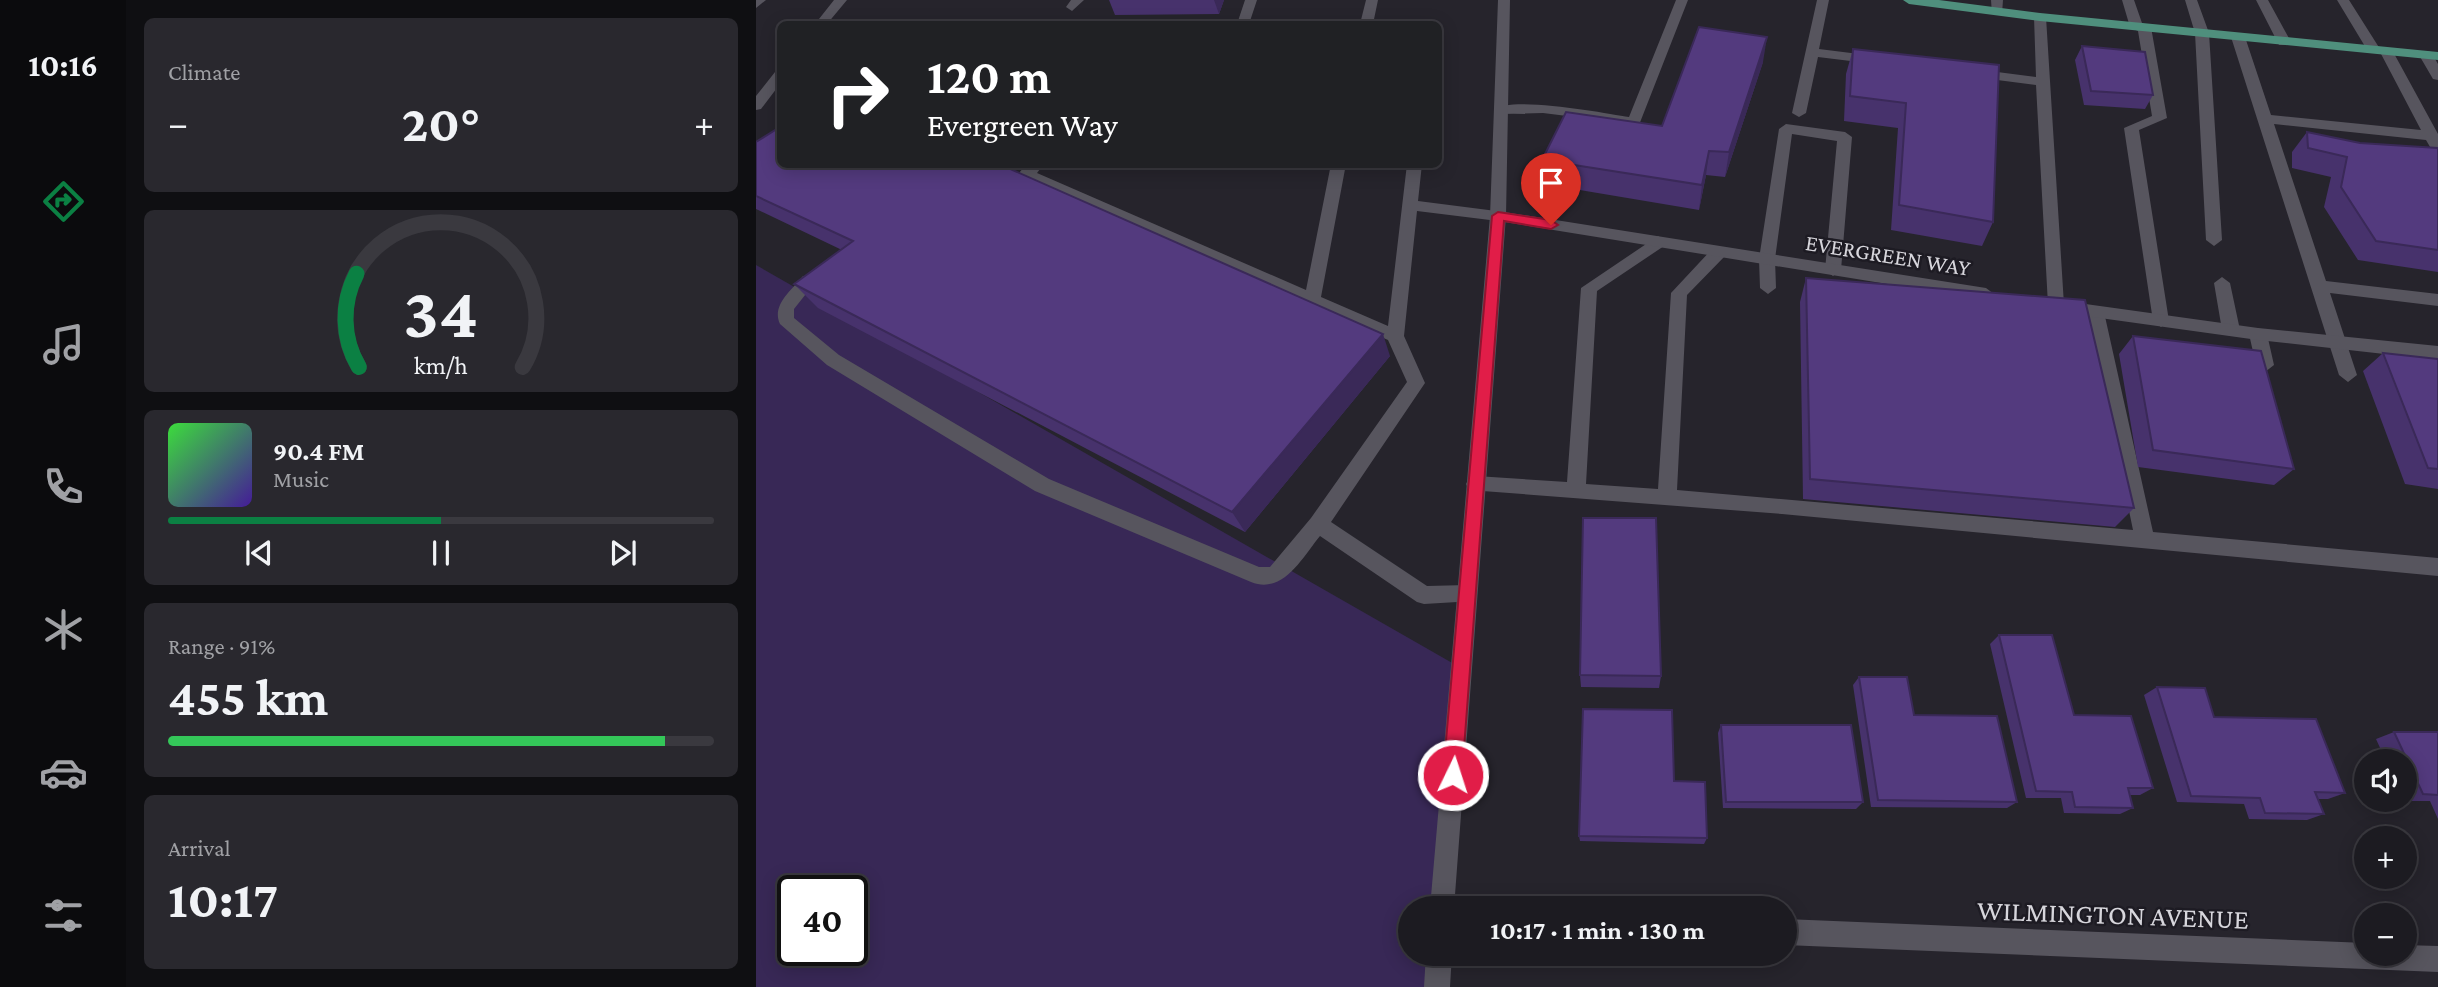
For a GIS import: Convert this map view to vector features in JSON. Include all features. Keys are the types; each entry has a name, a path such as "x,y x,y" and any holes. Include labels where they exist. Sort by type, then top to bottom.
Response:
{"main road":[{"path":"1909,0 1997,6 2040,17 2432,56"}],"street":[{"path":"756,4 760,0"},
{"path":"824,21 841,0"},
{"path":"1244,21 1251,0"},
{"path":"1368,21 1372,0"},
{"path":"1443,896 1498,216 1504,0"},
{"path":"1501,110 1543,109 1634,122 1682,0"},
{"path":"1799,113 1823,0"},
{"path":"2129,0 2141,27 2160,118 2131,128 2161,321"},
{"path":"2191,0 2202,33 2214,240"},
{"path":"2262,0 2284,42"},
{"path":"2343,0 2380,51 2435,142"},
{"path":"2040,17 2050,304 2258,334 2438,353"},
{"path":"2238,37 2319,286 2438,300"},
{"path":"1812,51 1894,62"},
{"path":"2432,56 2438,76"},
{"path":"1962,71 2043,82"},
{"path":"756,106 777,79"},
{"path":"2265,119 2435,142"},
{"path":"1768,288 1767,259 1786,129 1846,137 1833,270"},
{"path":"1312,301 1338,168"},
{"path":"810,280 786,308 786,320 833,360 1042,485 1258,576 1277,573 1318,524 1416,383 1395,336 1415,168"},
{"name":"EVERGREEN WAY","path":"1410,205 1498,216 2004,297"},
{"path":"1577,489 1589,288 1658,242"},
{"path":"1667,497 1679,293 1719,251"},
{"path":"2222,283 2231,330"},
{"path":"2096,312 2146,540"},
{"path":"2258,334 2265,365"},
{"path":"1476,484 1577,489 2438,567"},
{"path":"1318,524 1424,595 1467,594"},
{"name":"WILMINGTON AVENUE","path":"1797,932 2438,959"},
{"path":"1437,987 1438,966"}],"lane":[{"path":"1033,168 1026,174 1395,336"},
{"path":"2319,286 2348,375"}],"shaded area":[{"path":"756,265 1461,668 1443,896 1398,896 1398,966 1438,966 1437,987 756,987"}],"building":[{"path":"1699,27 1767,37 1729,152 1709,151 1702,185 1542,160 1566,112 1662,126"},
{"path":"2082,46 2145,52 2153,95 2091,91"},
{"path":"1853,49 1999,65 1993,222 1899,205 1906,103 1850,96"},
{"path":"777,129 777,168 1008,168 1383,334 1232,512 794,284 853,241 756,196 756,142"},
{"path":"2307,132 2360,143 2438,148 2438,250 2376,241 2341,187 2347,157 2308,148"},
{"path":"1806,278 2085,300 2134,508 1810,479"},
{"path":"2133,336 2261,351 2294,469 2153,450"},
{"path":"2383,353 2438,359 2438,469 2428,468"},
{"path":"1583,518 1656,518 1661,676 1580,675"},
{"path":"1999,635 2052,635 2074,715 2131,716 2153,788 2128,788 2133,808 2075,807 2072,792 2036,791"},
{"path":"1859,677 1907,677 1914,715 1997,716 2017,802 1878,800"},
{"path":"2157,687 2205,688 2214,717 2316,719 2345,793 2315,792 2324,814 2265,813 2260,798 2191,796"},
{"path":"1583,709 1672,710 1674,781 1705,782 1707,838 1579,836"},
{"path":"1721,725 1851,725 1863,802 1726,802"},
{"path":"2394,732 2438,732 2438,795 2423,794 2417,781 2417,749 2402,749"}],"route":[{"path":"1453,775 1498,216 1551,225"}]}
